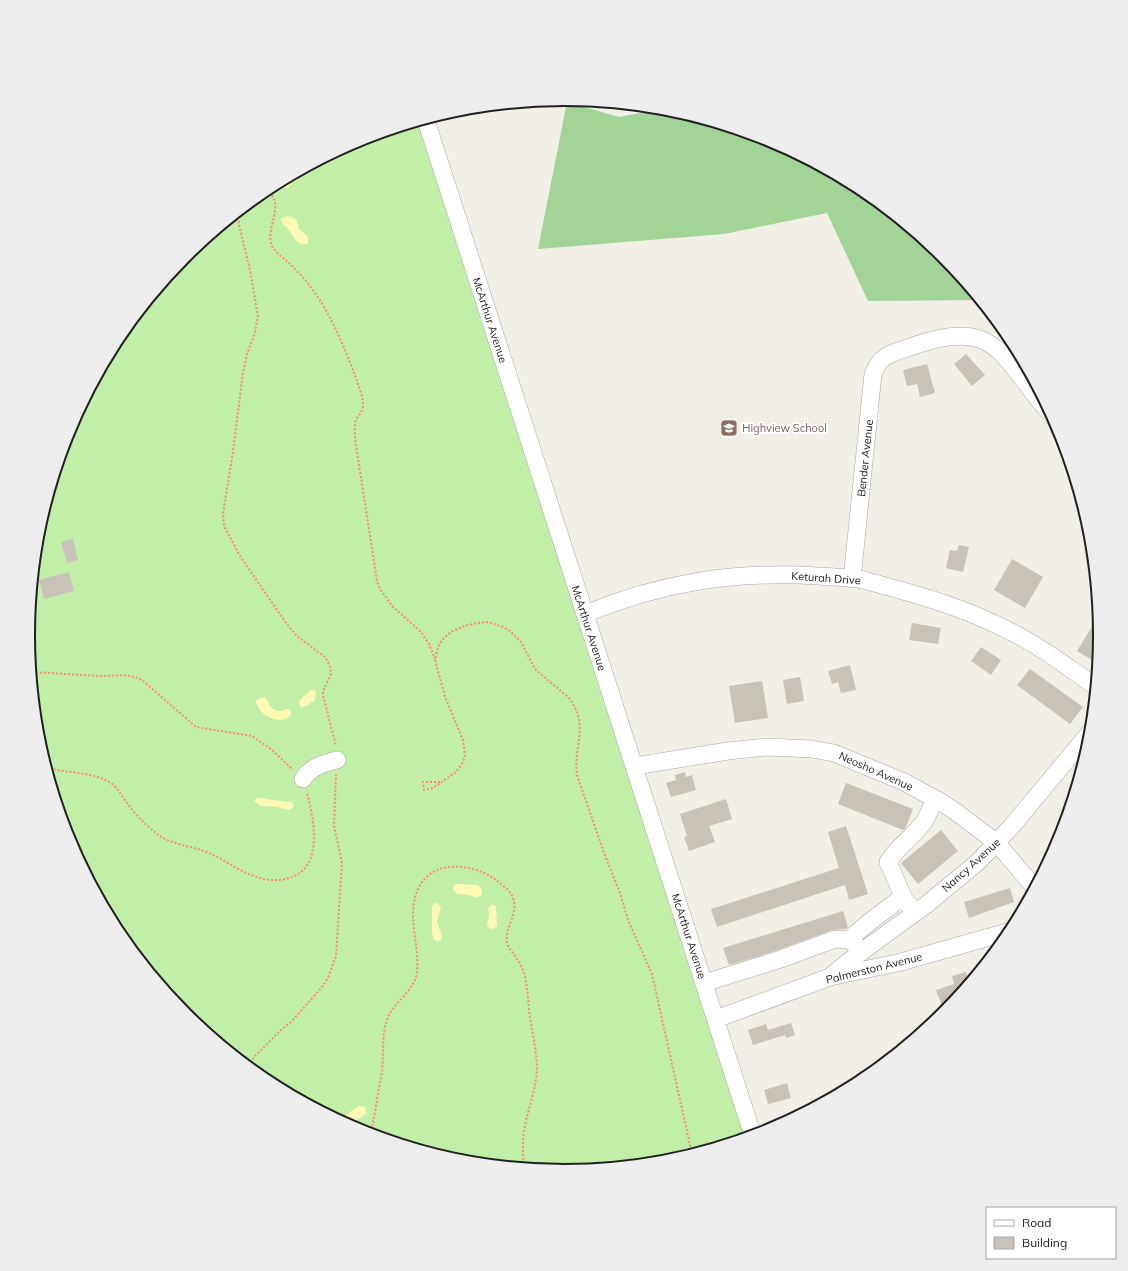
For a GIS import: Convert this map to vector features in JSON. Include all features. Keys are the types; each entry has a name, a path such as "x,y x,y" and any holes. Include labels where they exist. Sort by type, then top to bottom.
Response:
{"street":[{"name":"McArthur Avenue","path":"428,125 751,1130"},
{"name":"Bender Avenue","path":"852,578 873,374 880,360 899,351 942,337 963,336 982,339 994,346 1012,364 1031,389"},
{"name":"Keturah Drive","path":"585,614 649,592 703,580 772,575 852,578 934,599 979,616 1034,644 1091,683"},
{"name":"Nancy Avenue","path":"830,977 860,953 910,907 962,876 997,843 1083,740"},
{"name":"Neosho Avenue","path":"634,766 747,748 767,747 812,749 834,753 904,782 956,812 997,843 1031,883"},
{"path":"303,779 308,772 316,766 337,760"},
{"path":"910,907 888,862 893,854 923,823 935,799"},
{"path":"848,940 897,902 910,907"},
{"name":"Palmerston Avenue","path":"716,1019 830,977 901,962 1001,934"},
{"path":"704,983 781,959 835,939 848,940 856,945 860,953"}],"path":[{"path":"272,195 275,204 270,234 271,243 278,253 295,269 318,298 347,354 362,396 364,406 355,422 355,439 376,581 393,607 421,632 429,644 436,660 446,697 463,740 465,755 460,767 431,789 424,790 423,782 440,782"},
{"path":"238,219 250,270 258,317 243,373 223,514 224,526 240,556 292,631 328,661 331,674 323,691 323,695 335,742 337,760 334,826 342,863 336,956 328,978 292,1021 281,1030 251,1062"},
{"path":"436,660 438,647 442,640 451,632 470,624 488,622 495,624 503,627 517,637 535,669 573,702 579,716 580,727 576,764 577,775 604,854 620,893 628,920 652,974 691,1148"},
{"path":"36,672 99,676 127,675 137,677 196,727 252,736 271,748 303,779 313,815 313,850 308,865 304,870 293,877 276,880 257,878 212,854 172,842 164,838 135,813 119,791 107,781 92,776 52,769"},
{"path":"371,1128 382,1073 386,1025 393,1008 416,980 418,963 413,917 415,899 418,890 427,876 439,869 454,867 478,870 494,878 504,886 510,892 515,903 507,936 507,942 521,966 525,980 536,1064 535,1090 524,1133 524,1163"}],"green space":[{"path":"566,106 585,107 619,117 642,113 701,125 734,135 798,161 828,177 886,216 913,238 938,261 973,300 868,301 827,213 724,234 538,249"},
{"path":"428,125 751,1130 701,1146 633,1160 599,1163 529,1163 495,1160 427,1146 394,1136 330,1110 299,1094 242,1055 215,1033 190,1010 144,958 106,900 90,869 75,838 63,806 53,772 45,739 36,670 36,601 40,566 45,532 63,465 75,433 106,371 144,313 166,287 190,261 242,216 300,177 330,161 394,135"}],"sand":[{"path":"301,176 287,188 283,188"},
{"path":"286,216 293,217 297,221 299,229 308,237 308,243 303,244 298,242 282,223 281,219"},
{"path":"311,690 316,692 315,700 306,706 301,707 299,703 301,699"},
{"path":"265,697 274,710 278,711 288,709 291,712 290,716 280,720 270,718 265,715 261,711 256,701"},
{"path":"259,798 289,802 292,803 294,807 289,810 277,807 261,806 255,802 255,799"},
{"path":"454,885 478,885 481,888 482,894 477,897 457,894 453,889"},
{"path":"437,903 441,908 437,921 442,936 441,940 437,941 434,940 432,933 432,907 433,904"},
{"path":"492,904 496,906 497,926 493,929 489,928 487,925 489,915 488,908"},
{"path":"359,1106 365,1107 365,1114 355,1121 344,1116"}],"building":[{"path":"966,354 985,375 972,386 954,364"},
{"path":"927,364 935,393 920,397 917,384 907,386 903,370"},
{"path":"73,539 78,560 67,563 61,542"},
{"path":"959,545 969,547 963,572 946,568 950,550 957,551"},
{"path":"1012,559 1043,577 1025,608 994,590"},
{"path":"69,572 74,591 44,599 39,580"},
{"path":"912,623 941,628 938,644 909,640"},
{"path":"1093,626 1092,660 1077,651"},
{"path":"981,647 1001,660 991,675 971,661"},
{"path":"850,665 856,690 841,693 838,682 832,684 828,671"},
{"path":"1030,669 1083,707 1070,724 1017,685"},
{"path":"800,677 804,701 787,704 783,680"},
{"path":"762,681 768,718 735,723 729,686"},
{"path":"685,772 686,777 692,775 696,790 671,797 666,783 676,780 675,775"},
{"path":"846,783 913,809 905,829 903,830 838,804"},
{"path":"726,799 732,819 709,826 715,842 689,851 684,837 687,836 680,814"},
{"path":"846,826 868,894 849,900 845,885 717,927 711,909 839,868 828,832"},
{"path":"941,830 958,851 918,884 901,863"},
{"path":"1010,888 1014,902 969,918 964,902"},
{"path":"843,911 848,927 845,929 832,930 778,950 729,965 723,948"},
{"path":"966,972 968,978 942,1006 936,990 954,984 952,976"},
{"path":"791,1023 795,1035 786,1038 785,1035 753,1045 748,1030 766,1024 768,1030"},
{"path":"787,1083 791,1098 768,1104 764,1090"}],"place":[{"name":"Highview School","path":"729,428"}]}
